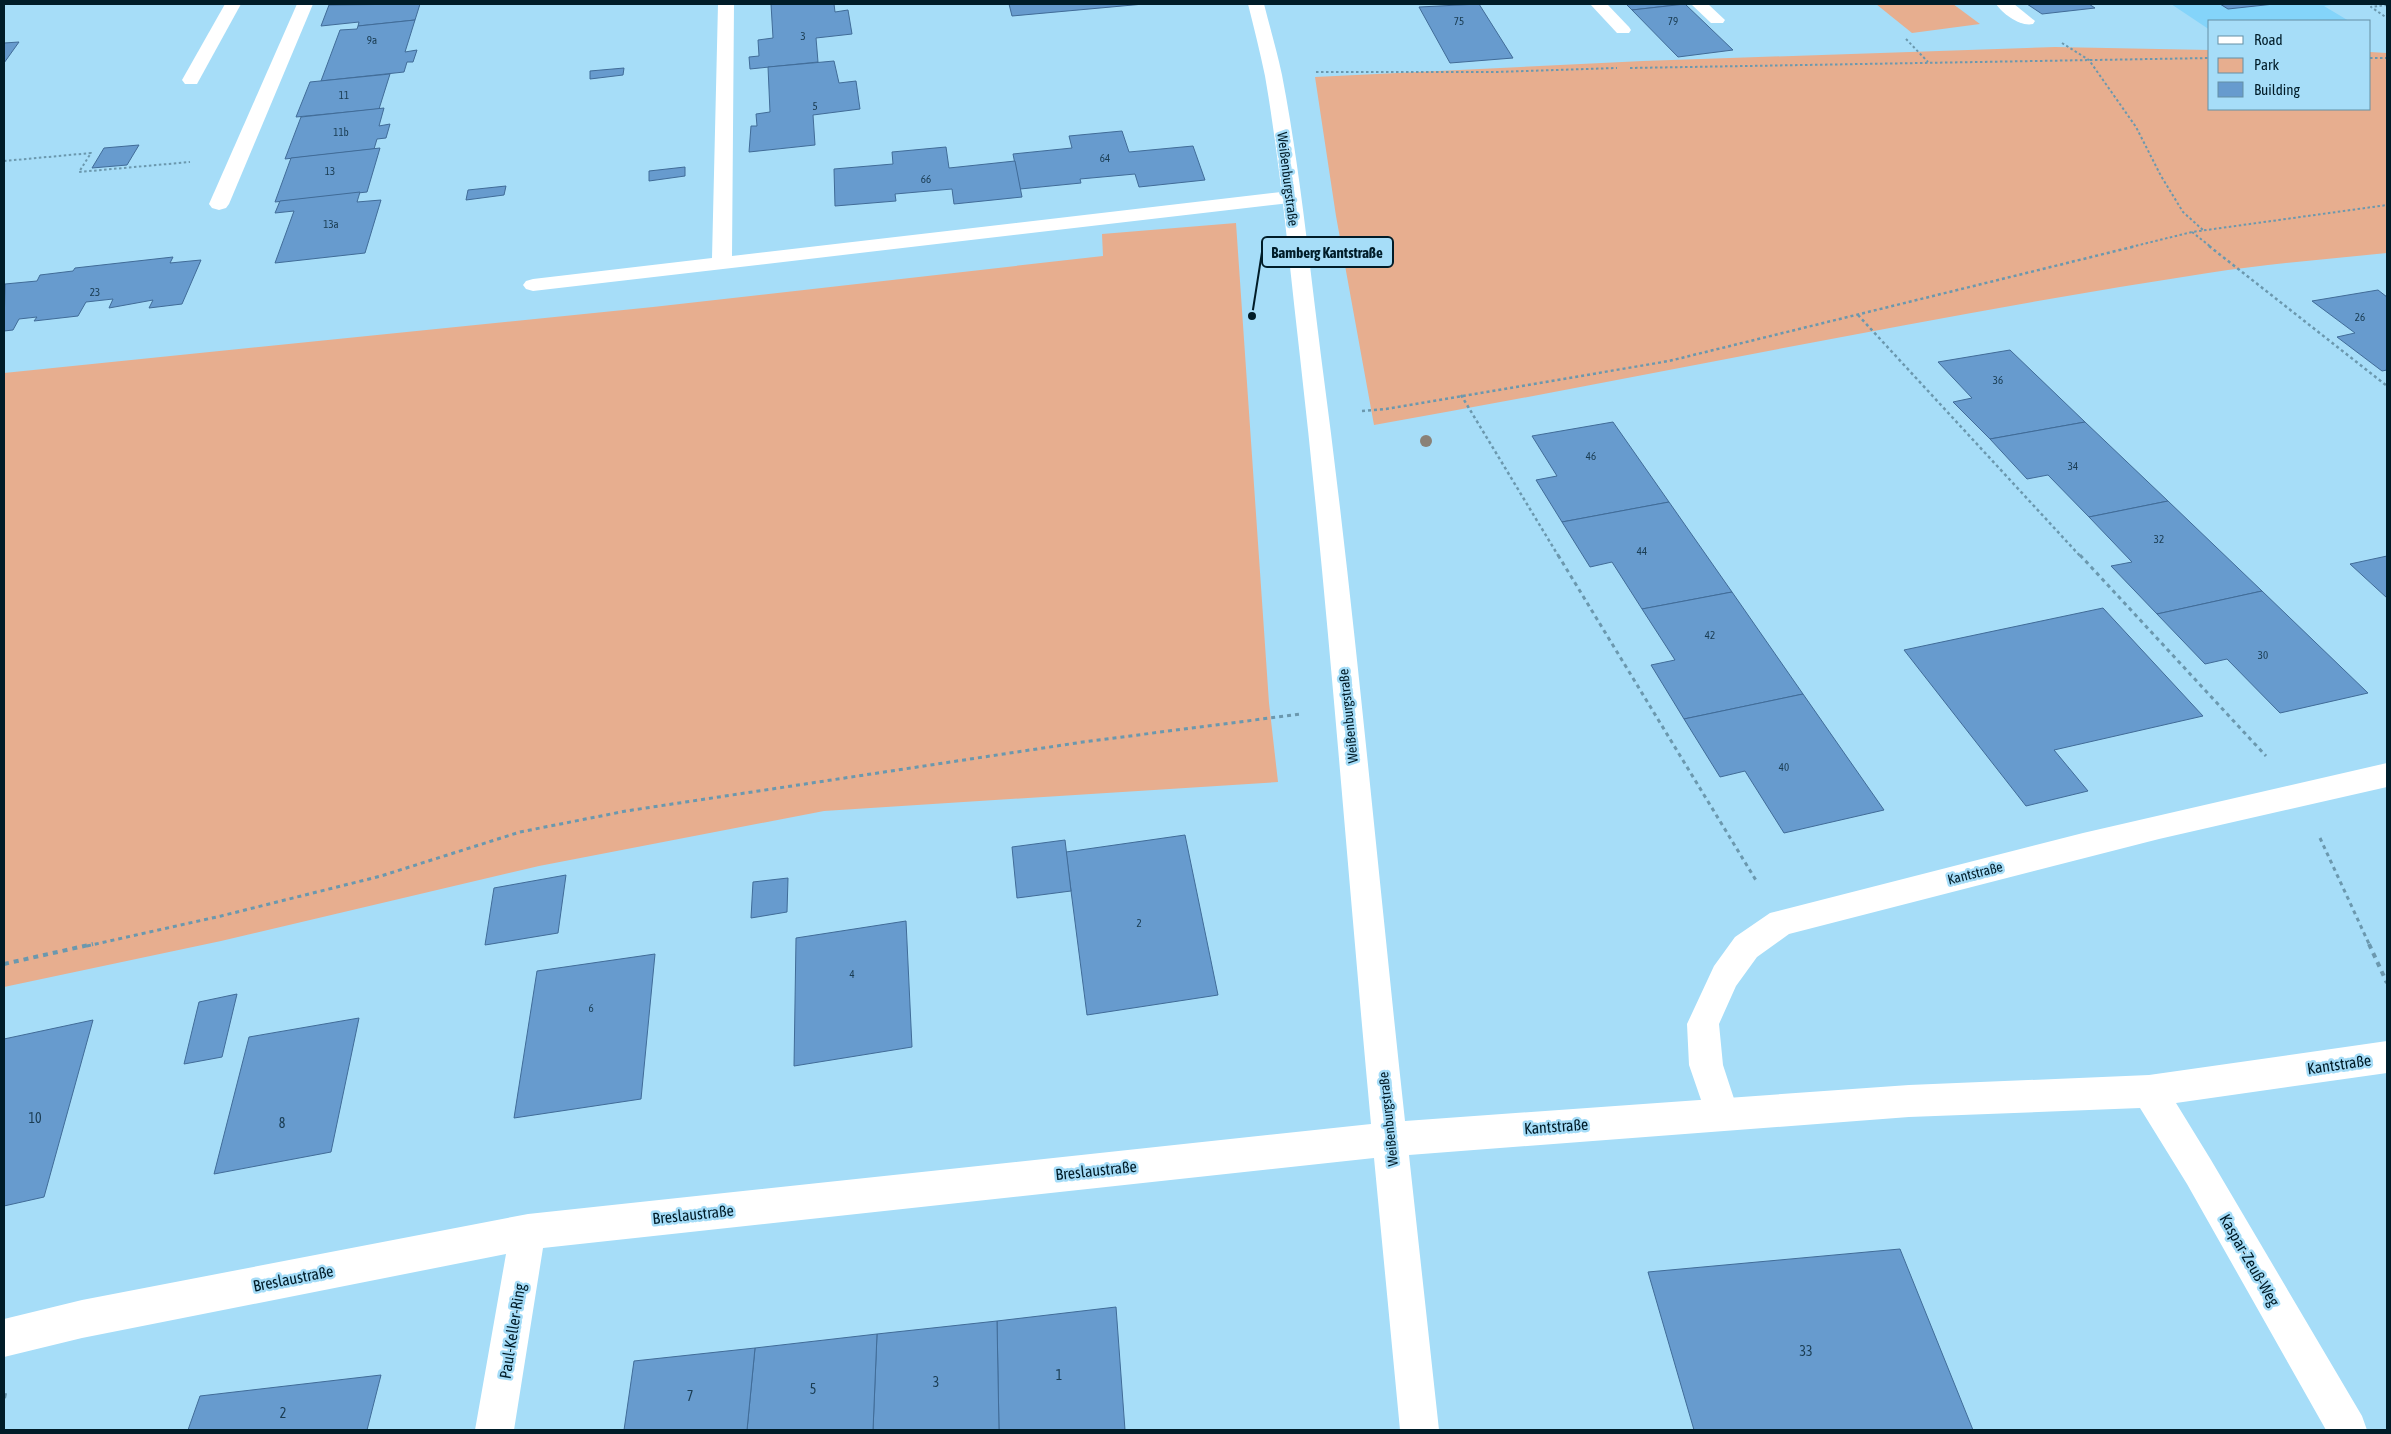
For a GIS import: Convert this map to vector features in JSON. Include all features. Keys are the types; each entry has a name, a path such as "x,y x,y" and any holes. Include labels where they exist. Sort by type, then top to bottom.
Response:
{"street":[{"path":"191,80 233,4"},
{"path":"219,204 305,4"},
{"path":"722,263 726,4"},
{"name":"Weißenburgstraße","path":"1256,4 1273,74 1318,415 1349,707 1361,859 1420,1430"},
{"path":"1598,4 1623,30"},
{"path":"1699,4 1717,20"},
{"path":"2004,4 2027,21"},
{"path":"533,285 1290,197"},
{"name":"Kantstraße","path":"1722,1114 1706,1064 1703,1024 1725,976 1746,947 1781,923 2299,794 2387,775"},
{"name":"Kantstraße","path":"1390,1139 1909,1101 2149,1091 2387,1057"},
{"name":"Kaspar-Zeuß-Weg","path":"2149,1091 2199,1172 2348,1430"},
{"name":"Breslaustraße","path":"4,1338 82,1320 528,1232 1390,1139"},
{"name":"Paul-Keller-Ring","path":"496,1430 528,1232"}],"path":[{"path":"2387,5 2371,7 2387,18"},
{"path":"1906,39 1929,62"},
{"path":"1630,68 2208,58"},
{"path":"2371,58 2387,58"},
{"path":"2089,60 2136,127 2161,176 2183,212 2204,230"},
{"path":"1273,74 1620,68"},
{"path":"4,160 91,153 79,172 193,162"},
{"path":"1318,415 1386,409 1669,361 2192,232 2387,205"},
{"path":"2192,232 2387,386"},
{"path":"1858,314 2242,728 2299,794 2387,982"},
{"path":"1461,395 1781,923"},
{"path":"4,964 221,916 381,876 520,832 626,811 1083,742 1349,707"}],"shaded area":[{"path":"2171,4 2339,4 2324,6 2347,20 2208,20 2208,29"}],"green space":[{"path":"1876,4 1953,4 1980,24 1912,33"},
{"path":"2055,47 2208,50 2208,110 2371,110 2371,52 2387,53 2387,253 2230,270 2103,290 1894,327 1374,425 1336,216 1315,77 1643,61"},
{"path":"1236,223 1269,703 1278,782 824,811 539,866 221,941 4,987 4,373 653,307 1103,256 1102,234"}],"building":[{"path":"420,4 415,20 358,26 359,22 321,26 329,5"},
{"path":"771,4 834,4 835,12 848,10 852,34 816,38 818,62 750,69 749,57 759,56 758,40 773,38"},
{"path":"1009,4 1144,4 1012,16"},
{"path":"1479,4 1513,58 1450,63 1419,7"},
{"path":"1626,4 1685,4 1632,10"},
{"path":"1685,4 1733,50 1678,57 1632,10"},
{"path":"2027,4 2089,4 2095,8 2042,14"},
{"path":"2220,4 2274,4 2228,9"},
{"path":"415,20 405,52 417,50 413,62 407,62 404,72 321,81 340,30 357,29 358,26"},
{"path":"19,42 4,63 4,43"},
{"path":"834,61 839,83 856,81 860,109 813,115 815,145 749,152 751,126 757,126 756,114 770,112 768,67"},
{"path":"624,68 623,75 590,79 590,71"},
{"path":"390,74 379,109 296,117 310,82"},
{"path":"384,108 379,126 390,124 386,138 377,139 374,149 285,159 301,117"},
{"path":"1122,131 1129,152 1193,146 1205,180 1139,187 1135,174 1080,179 1081,183 1020,189 1013,154 1072,148 1069,136"},
{"path":"139,145 127,165 92,168 104,148"},
{"path":"946,147 949,168 1015,161 1022,197 954,204 952,189 895,194 896,201 835,206 834,169 893,164 892,152"},
{"path":"380,148 367,192 275,202 291,158"},
{"path":"685,167 685,176 649,181 649,171"},
{"path":"506,186 504,195 466,200 468,190"},
{"path":"360,192 357,202 381,200 365,253 275,263 294,211 275,213 280,201"},
{"path":"173,257 170,263 201,260 182,304 149,308 153,300 109,308 113,299 86,302 78,316 34,321 37,317 19,319 13,330 4,331 5,284 37,281 40,275 73,271 75,268"},
{"path":"2378,290 2387,297 2387,370 2382,371 2337,337 2355,333 2312,301"},
{"path":"2010,350 2085,422 1990,439 1953,402 1972,398 1938,362"},
{"path":"1613,422 1669,502 1562,522 1536,480 1557,476 1532,436"},
{"path":"2085,422 2168,501 2089,517 2048,475 2027,479 1990,439"},
{"path":"2168,501 2262,591 2157,614 2111,566 2132,562 2089,517"},
{"path":"1669,502 1732,592 1642,609 1612,562 1590,567 1562,522"},
{"path":"2387,556 2387,598 2350,564"},
{"path":"2262,591 2368,693 2280,713 2227,659 2205,664 2157,614"},
{"path":"1732,592 1803,694 1684,719 1651,665 1675,660 1642,609"},
{"path":"2103,608 2203,716 2054,750 2088,791 2026,806 1904,650"},
{"path":"1803,694 1884,810 1784,833 1745,771 1720,777 1684,719"},
{"path":"1185,835 1218,995 1087,1015 1066,852"},
{"path":"1065,840 1071,891 1017,898 1012,847"},
{"path":"566,875 558,933 485,945 494,888"},
{"path":"788,878 787,912 751,918 753,882"},
{"path":"906,921 912,1047 794,1066 796,938"},
{"path":"655,954 641,1099 514,1118 537,971"},
{"path":"237,994 222,1057 184,1064 199,1002"},
{"path":"359,1018 331,1152 214,1174 249,1037"},
{"path":"93,1020 44,1197 4,1206 4,1039"},
{"path":"1900,1249 1973,1430 1694,1430 1648,1272"},
{"path":"1116,1307 1125,1430 999,1430 997,1321"},
{"path":"997,1321 999,1430 873,1430 877,1334"},
{"path":"877,1334 873,1430 747,1430 755,1348"},
{"path":"755,1348 747,1430 624,1430 634,1361"},
{"path":"381,1375 367,1430 188,1430 200,1396"}],"place":[{"name":"Bamberg Kantstraße","path":"1252,316"}]}
